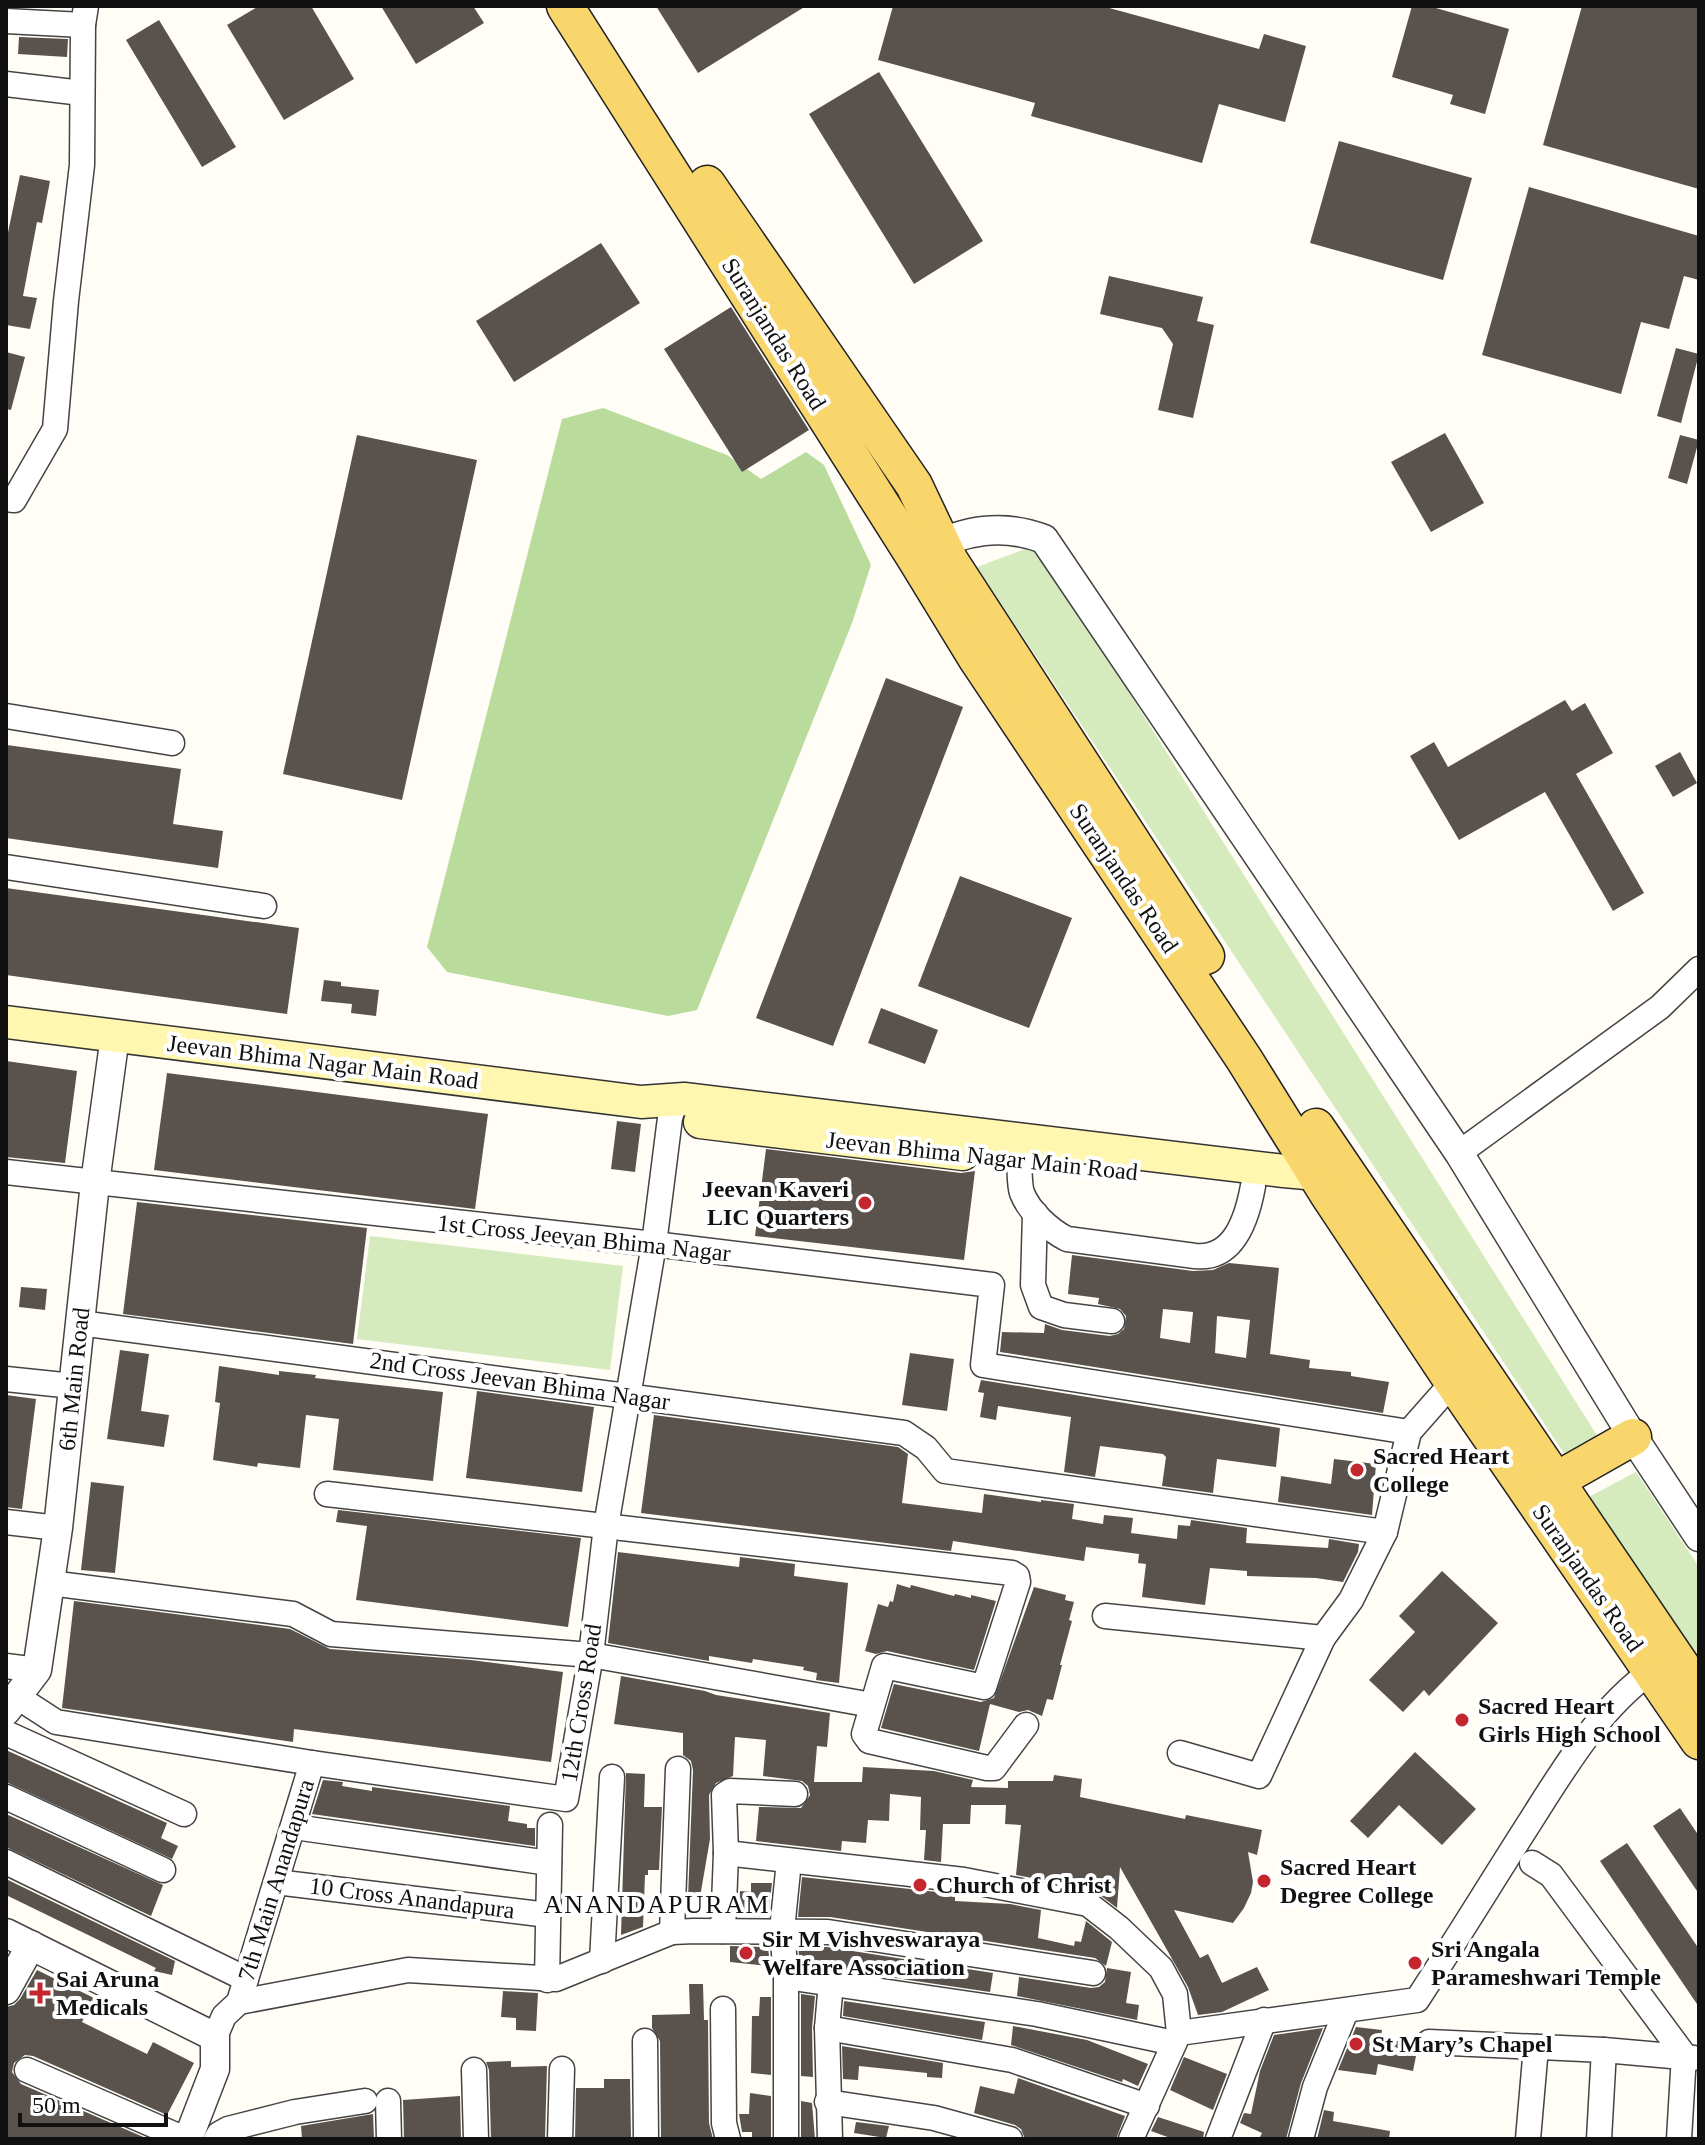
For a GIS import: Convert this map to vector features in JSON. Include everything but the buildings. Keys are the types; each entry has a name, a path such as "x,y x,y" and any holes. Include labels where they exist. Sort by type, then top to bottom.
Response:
{"main road":[{"name":"Suranjandas Road","path":"565,6 928,549 967,588 1335,1180 1453,1382 1544,1489"},
{"name":"Suranjandas Road","path":"590,6 664,122 914,485 928,549"},
{"name":"Jeevan Bhima Nagar Main Road","path":"6,1022 641,1102 798,1135 1253,1186 1335,1180"},
{"name":"Jeevan Bhima Nagar Main Road","path":"673,1108 1335,1180"},
{"name":"Suranjandas Road","path":"1335,1180 1381,1221 1544,1489 1664,1663 1699,1741"},
{"path":"1544,1489 1633,1437"},
{"name":"Suranjandas Road","path":"1664,1663 1699,1692"}],"street":[{"path":"6,499 14,500 55,429 82,165 84,15 14,16"},
{"path":"6,84 82,93"},
{"path":"928,549 949,537 1009,528 1044,539 1459,1153 1633,1437 1699,1537"},
{"path":"6,716 172,743"},
{"path":"6,867 264,906"},
{"path":"1459,1153 1660,1007 1699,969"},
{"name":"6th Main Road","path":"37,1670 58,1528 95,1183 115,1036"},
{"name":"12th Cross Road","path":"11,1703 56,1722 566,1799 591,1655 606,1526 630,1395 673,1108"},
{"path":"1019,1160 1021,1191 1035,1213 1067,1239 1211,1257 1226,1249 1232,1240 1248,1211 1253,1186"},
{"name":"1st Cross Jeevan Bhima Nagar","path":"6,1172 992,1285 983,1365 1409,1432"},
{"path":"1035,1213 1033,1285 1041,1307 1064,1315 1112,1321"},
{"name":"2nd Cross Jeevan Bhima Nagar","path":"80,1323 904,1433 926,1448 945,1471 1385,1532"},
{"path":"6,1379 73,1386"},
{"path":"1180,1753 1259,1776 1323,1638 1351,1600 1385,1532 1409,1432 1453,1382"},
{"path":"327,1494 1012,1573 1017,1576 1018,1582 984,1687 884,1666 864,1734 869,1741 994,1768 1026,1725"},
{"path":"6,1522 58,1528"},
{"path":"50,1583 293,1614 331,1634 591,1655 872,1705"},
{"path":"1105,1616 1323,1638"},
{"path":"786,1977 1176,2038 1264,2020 1417,2000 1567,1763 1616,1702 1664,1663"},
{"path":"6,1666 37,1670"},
{"path":"11,1703 37,1670"},
{"path":"6,1733 184,1814"},
{"name":"7th Main Anandapura","path":"215,2037 224,2016 239,2002 312,1763"},
{"path":"672,1932 678,1769"},
{"path":"602,1961 612,1777"},
{"path":"723,1931 726,1853 724,1795 730,1791 795,1794"},
{"path":"6,1797 163,1870"},
{"path":"547,1980 550,1825"},
{"path":"294,1827 549,1863"},
{"path":"726,1853 964,1880 1088,1904 1161,1968 1175,1994 1176,2038 1131,2139"},
{"path":"786,2139 786,1977 782,1930 789,1861"},
{"path":"6,1862 246,1979"},
{"path":"1532,1863 1551,1875 1692,2057 1679,2139"},
{"name":"10 Cross Anandapura","path":"276,1882 548,1915"},
{"path":"239,2002 408,1970 547,1980 672,1932 828,1932 1093,1973"},
{"path":"6,1990 18,1939 215,2037 215,2069 186,2139 27,2070"},
{"path":"830,2139 827,2028 831,1982"},
{"path":"723,2009 724,2123 728,2139"},
{"path":"1301,2139 1315,2087 1346,2011"},
{"path":"1218,2139 1264,2020"},
{"path":"827,2028 1012,2060 1147,2106"},
{"path":"645,2041 646,2139"},
{"path":"1429,2042 1692,2057"},
{"path":"1528,2139 1536,2047"},
{"path":"1599,2139 1604,2050"},
{"path":"560,2139 562,2069"},
{"path":"474,2070 476,2139"},
{"path":"216,2139 228,2129 295,2112 376,2101 389,2139"},
{"path":"827,2102 934,2118 1010,2139"}],"green space":[{"path":"603,408 727,455 761,479 806,452 824,465 871,565 852,623 697,1010 668,1016 447,972 427,947 562,419"},
{"path":"1036,545 1598,1437 1565,1455 977,567"},
{"path":"370,1236 623,1266 610,1370 357,1339"},
{"path":"1636,1472 1699,1567 1699,1666 1585,1499"}],"place":[{"name":"Jeevan Kaveri LIC Quarters","path":"865,1203"},
{"name":"Sacred Heart College","path":"1357,1470"},
{"name":"Sacred Heart Girls High School","path":"1462,1720"},
{"name":"Sacred Heart Degree College","path":"1264,1881"},
{"name":"Church of Christ","path":"920,1885"},
{"name":"Sir M Vishveswaraya Welfare Association","path":"746,1953"},
{"name":"Sri Angala Parameshwari Temple","path":"1415,1963"},
{"name":"Sai Aruna Medicals","path":"40,1993"},
{"name":"St Mary’s Chapel","path":"1356,2044"}],"district":[{"name":"ANANDAPURAM","path":"657,1904"}]}
